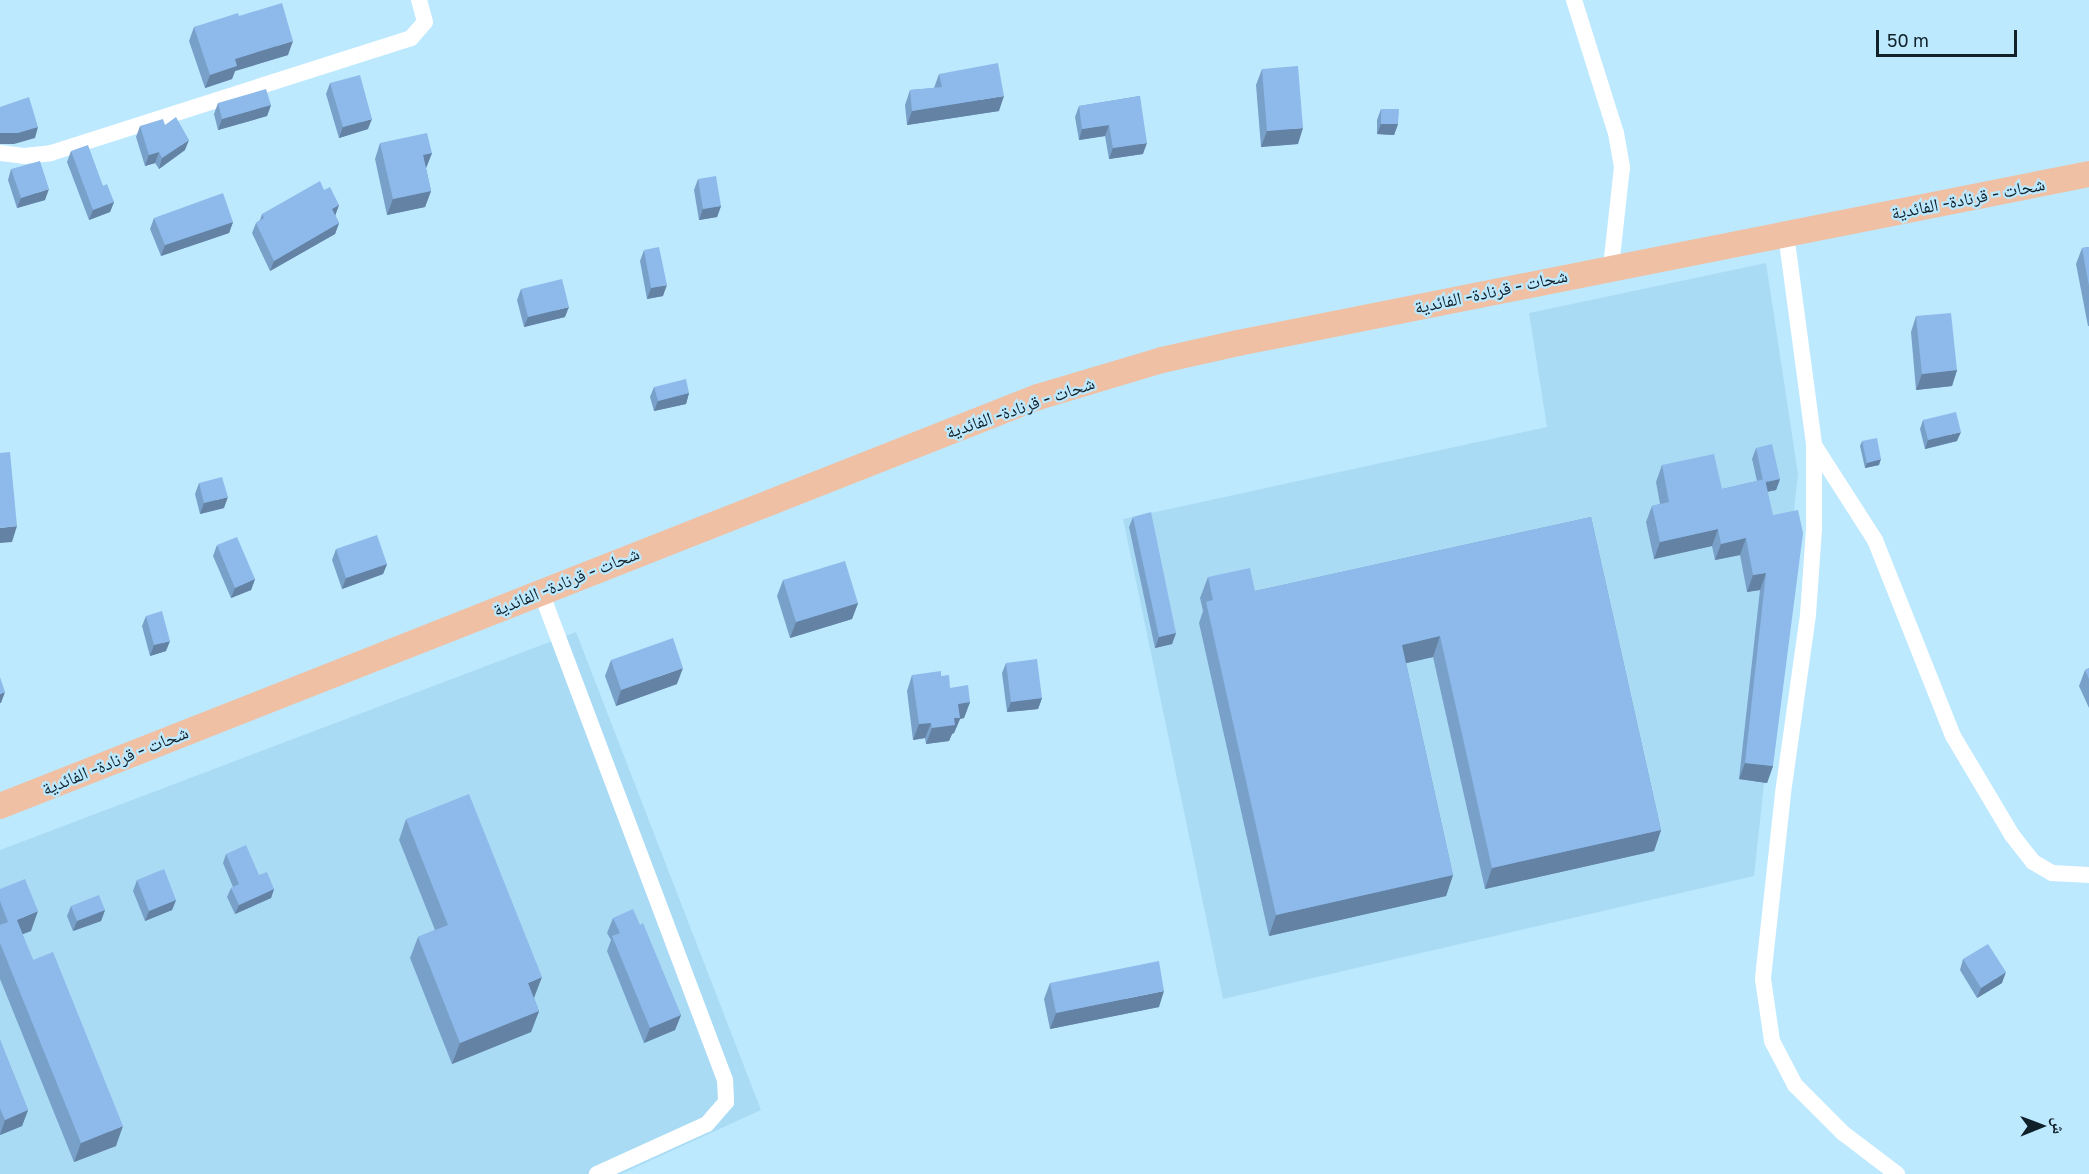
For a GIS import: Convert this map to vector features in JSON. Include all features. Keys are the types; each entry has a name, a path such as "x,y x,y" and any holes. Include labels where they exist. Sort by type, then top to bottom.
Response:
{"main road":[{"name":"شحات - قرنادة- الفائدية","path":"0,806 1038,397 1162,360 1611,267 2089,174"}],"street":[{"path":"0,153 24,156 51,153 411,38 425,22 419,0"},
{"path":"1574,0 1616,133 1622,167 1611,267"},
{"path":"1786,234 1814,445 1814,529 1808,615 1783,794 1763,979 1772,1041 1795,1084 1843,1133 1897,1174"},
{"path":"1814,445 1875,540 1953,736 2012,835 2033,862 2052,873 2089,875"},
{"path":"541,592 725,1080 726,1102 707,1124 597,1174"}],"shaded area":[{"path":"1766,263 1798,474 1754,876 1223,999 1123,519 1547,427 1529,313"},
{"path":"576,632 761,1110 621,1174 0,1174 0,850"}],"building":[{"path":"282,3 293,41 235,59 237,66 210,75 194,27 238,13 239,16"},
{"path":"998,63 1004,96 912,111 910,90 942,87 939,74"},
{"path":"1298,66 1303,128 1267,131 1262,69"},
{"path":"360,75 372,119 343,127 330,83"},
{"path":"266,89 271,105 222,119 218,103"},
{"path":"1140,96 1147,143 1113,148 1109,125 1082,129 1079,106"},
{"path":"29,97 38,127 18,133 0,133 0,107"},
{"path":"1381,109 1399,109 1398,124 1381,124"},
{"path":"176,117 189,140 162,158 159,152 149,155 140,126 163,119 165,125"},
{"path":"427,133 432,153 423,155 431,191 393,199 380,143"},
{"path":"88,145 103,186 107,184 114,202 93,210 71,151"},
{"path":"40,161 49,189 21,198 11,169"},
{"path":"716,176 721,206 703,209 698,179"},
{"path":"320,181 324,190 330,187 339,205 332,209 339,223 274,261 256,223 264,218 262,214"},
{"path":"223,193 233,222 165,245 154,218"},
{"path":"659,247 667,285 651,288 644,250"},
{"path":"2089,247 2089,286 2082,248"},
{"path":"562,279 569,307 528,317 521,289"},
{"path":"1951,313 1957,370 1922,374 1916,316"},
{"path":"686,379 689,393 658,401 654,387"},
{"path":"1956,412 1961,432 1928,440 1923,420"},
{"path":"1877,438 1881,459 1867,463 1862,441"},
{"path":"1772,444 1780,479 1765,482 1756,448"},
{"path":"10,452 17,526 0,528 0,453"},
{"path":"1714,454 1722,489 1765,479 1773,515 1798,510 1803,533 1773,766 1745,763 1766,573 1753,575 1746,538 1721,544 1718,529 1660,542 1652,506 1669,502 1662,465"},
{"path":"222,477 228,497 204,503 199,483"},
{"path":"1151,512 1176,633 1159,637 1133,517"},
{"path":"1591,517 1661,830 1492,868 1440,636 1402,645 1453,875 1276,915 1206,602 1213,600 1208,577 1250,568 1255,591"},
{"path":"377,535 387,564 346,578 336,549"},
{"path":"237,537 255,579 235,588 217,545"},
{"path":"845,561 858,603 796,622 783,580"},
{"path":"162,611 170,641 154,645 146,616"},
{"path":"673,638 683,668 621,690 611,660"},
{"path":"1037,659 1042,698 1011,702 1006,663"},
{"path":"941,671 941,676 949,675 950,688 968,685 970,702 958,704 960,718 954,718 955,725 932,728 931,723 919,724 912,675"},
{"path":"0,677 5,692 0,694"},
{"path":"469,794 542,977 528,983 539,1011 460,1043 418,937 448,925 406,819"},
{"path":"246,845 259,875 267,872 274,889 239,905 231,888 239,884 226,854"},
{"path":"164,869 176,900 149,911 137,880"},
{"path":"25,879 38,911 17,920 33,960 53,952 123,1126 81,1143 0,943 0,925 8,922 0,901 0,889"},
{"path":"99,895 105,910 77,921 71,906"},
{"path":"633,909 640,925 643,923 681,1015 650,1028 612,936 620,933 613,918"},
{"path":"1988,944 2006,972 1981,988 1963,959"},
{"path":"1159,961 1164,991 1056,1013 1050,983"},
{"path":"0,1040 28,1110 5,1120 0,1108"}]}
